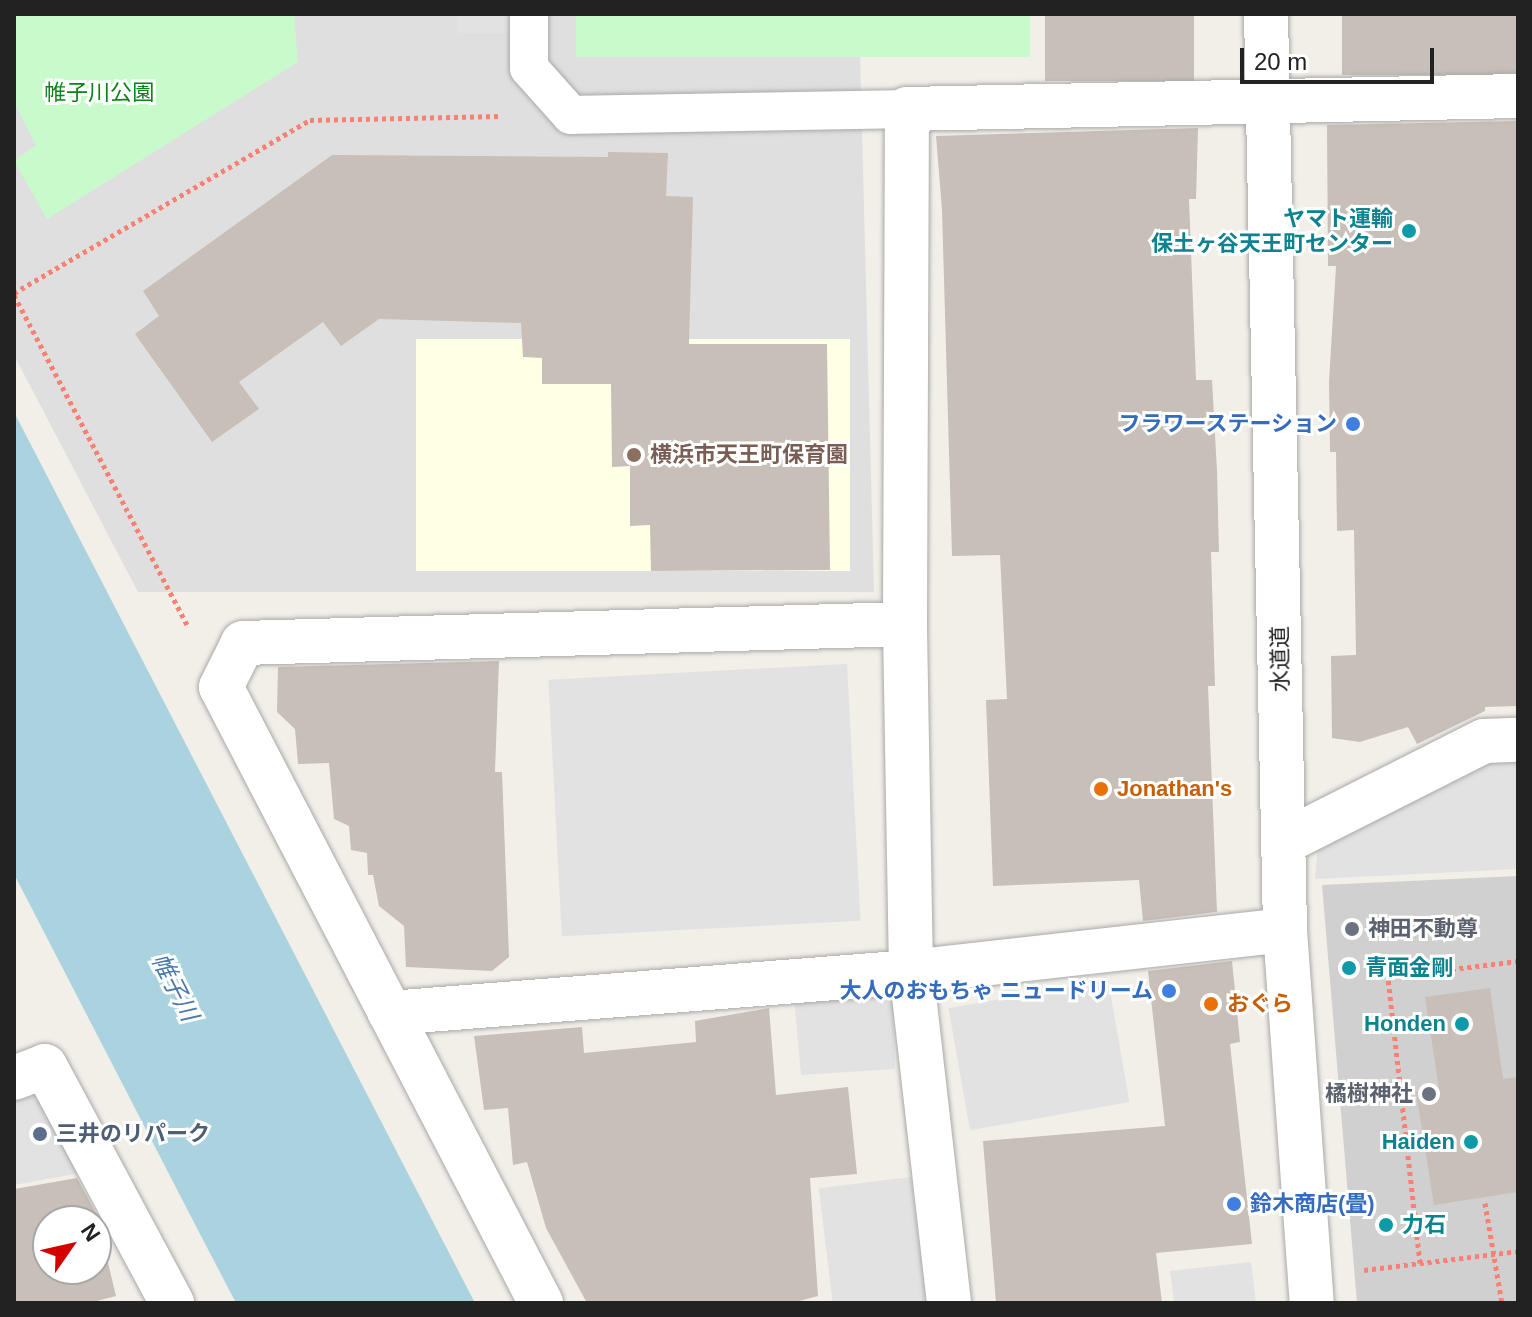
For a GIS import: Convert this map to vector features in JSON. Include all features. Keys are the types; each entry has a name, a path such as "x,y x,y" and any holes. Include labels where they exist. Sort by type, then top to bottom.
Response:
{"street":[{"name":"水道道","path":"1266,14 1285,930 1311,1290"},
{"path":"949,1303 911,972 905,624 907,109 1518,96"},
{"path":"541,1303 221,687 243,643 905,624"},
{"path":"1284,842 1484,741 1518,740"},
{"path":"390,1013 911,972 1285,930"},
{"path":"14,1078 45,1066 168,1302"}],"lane":[{"path":"529,14 529,68 571,115 907,109"}],"path":[{"path":"221,687 14,294 310,120 571,115"},
{"path":"1420,1263 1388,977 1518,961"},
{"path":"1485,1203 1502,1303"},
{"path":"1311,1290 1420,1263 1518,1251"}],"shaded area":[{"path":"14,14 576,14 577,57 860,54 874,592 138,592 14,355"},
{"path":"457,14 528,14 528,33 457,33"},
{"name":"横浜市天王町保育園","path":"416,339 850,339 850,571 416,571"},
{"path":"847,664 860,921 562,936 548,680"},
{"path":"1518,759 1518,869 1315,879 1318,843 1497,760"},
{"name":"橘樹神社","path":"1518,876 1518,1303 1357,1303 1322,885"},
{"path":"1108,980 1130,1102 970,1130 948,1008"},
{"path":"873,987 893,1002 895,1069 801,1075 794,997"},
{"name":"三井のリパーク","path":"32,1089 47,1094 86,1172 14,1185 14,1096"},
{"path":"911,1177 926,1303 833,1303 819,1188"},
{"path":"1251,1262 1256,1303 1174,1303 1170,1271"}],"green space":[{"name":"帷子川公園","path":"14,14 294,14 298,62 47,219 14,161 36,145 14,102"},
{"path":"576,14 1030,14 1030,57 576,57"}],"water":[{"name":"帷子川","path":"14,412 475,1303 236,1303 200,1234 14,874"}],"building":[{"path":"1045,14 1194,14 1194,81 1045,81"},
{"path":"1342,14 1518,14 1518,75 1342,75"},
{"path":"1518,121 1518,706 1485,707 1485,711 1417,744 1408,727 1360,742 1332,738 1331,656 1356,655 1354,530 1337,531 1336,452 1330,452 1329,381 1336,266 1328,266 1327,125"},
{"path":"1198,128 1196,199 1189,199 1196,380 1212,380 1219,552 1211,552 1215,686 1208,686 1217,912 1143,921 1139,880 993,886 986,700 1007,699 1000,555 952,556 942,210 936,136"},
{"path":"608,152 668,153 666,196 693,197 689,344 827,344 830,570 651,571 650,525 630,526 630,466 612,467 611,384 542,384 542,358 523,357 521,323 379,319 341,346 323,322 239,382 259,409 212,442 135,334 159,316 143,291 332,155 608,157"},
{"path":"499,661 495,772 502,772 509,957 492,971 406,967 404,926 379,906 373,875 368,875 367,853 351,850 349,826 334,819 329,763 298,764 295,729 277,712 278,667"},
{"path":"1232,961 1240,1042 1230,1044 1252,1244 1156,1253 1162,1303 996,1303 983,1141 1165,1126 1148,971"},
{"name":"Haiden","path":"1490,988 1503,1079 1518,1077 1518,1192 1434,1205 1416,1092 1439,1089 1425,997"},
{"path":"769,1008 776,1095 848,1087 857,1174 810,1178 818,1296 792,1303 587,1303 546,1228 527,1162 513,1165 508,1108 484,1110 474,1036 582,1027 584,1053 696,1042 695,1021"},
{"path":"77,1178 92,1205 32,1205 32,1285 112,1285 112,1279 116,1296 89,1303 14,1303 14,1189"}],"place":[{"name":"ヤマト運輸 保土ヶ谷天王町センター","path":"1409,231"},
{"name":"フラワーステーション","path":"1353,424"},
{"name":"横浜市天王町保育園","path":"634,455"},
{"name":"Jonathan's","path":"1101,789"},
{"name":"神田不動尊","path":"1352,929"},
{"name":"青面金剛","path":"1349,968"},
{"name":"大人のおもちゃ ニュードリーム","path":"1169,991"},
{"name":"おぐら","path":"1211,1004"},
{"name":"Honden","path":"1462,1024"},
{"name":"橘樹神社","path":"1429,1094"},
{"name":"三井のリパーク","path":"40,1134"},
{"name":"Haiden","path":"1471,1142"},
{"name":"鈴木商店(畳)","path":"1234,1204"},
{"name":"力石","path":"1386,1225"}]}
